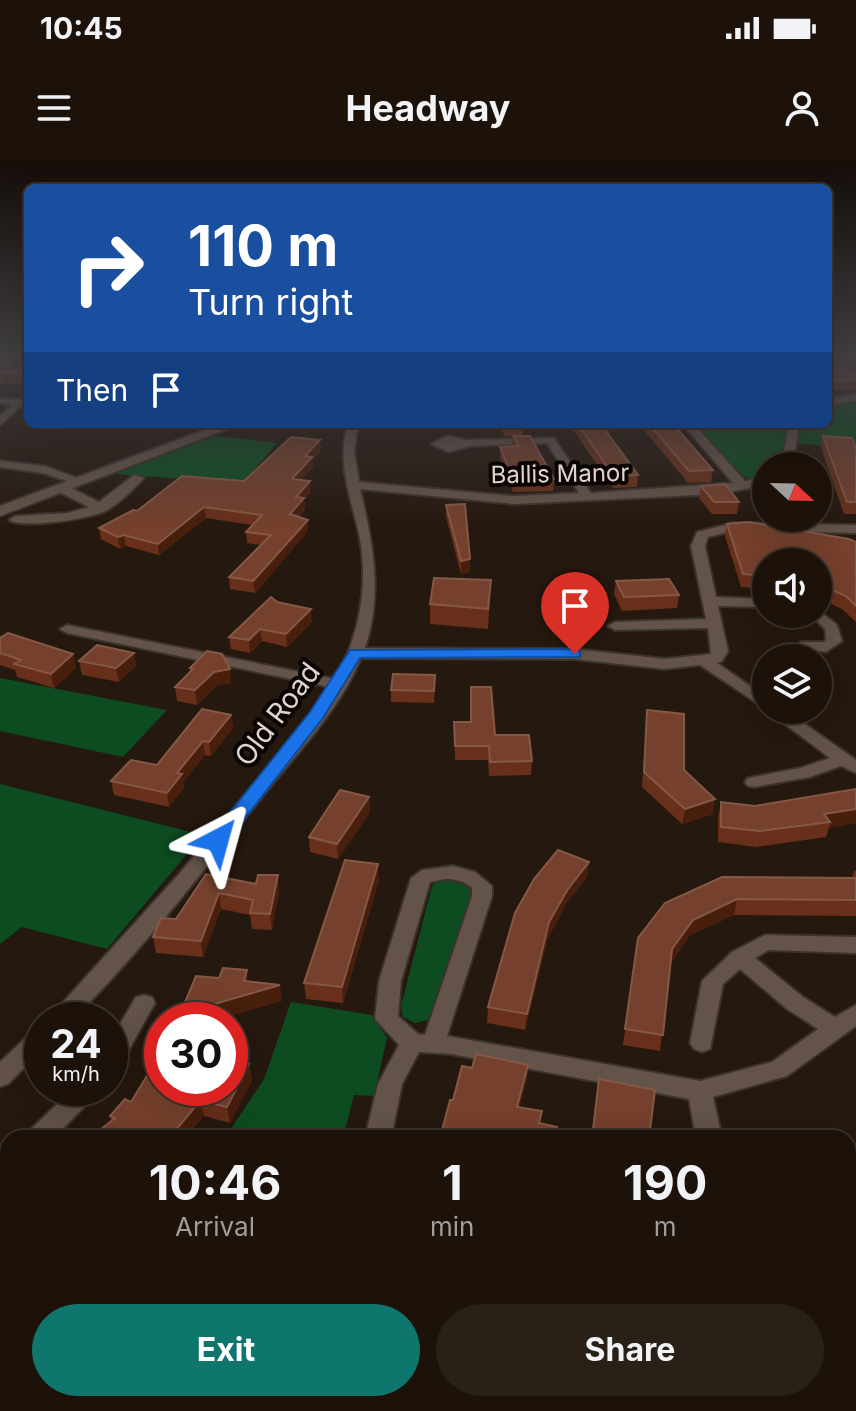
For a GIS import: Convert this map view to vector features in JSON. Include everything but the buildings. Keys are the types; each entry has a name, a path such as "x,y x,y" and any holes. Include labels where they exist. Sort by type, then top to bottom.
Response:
{"main road":[{"path":"0,511 222,428"}],"street":[{"name":"Old Road","path":"75,1002 218,840 338,684 355,653 364,625 369,570 348,441 352,428"},
{"path":"696,428 693,430 743,487"},
{"path":"789,452 795,428"},
{"path":"465,443 550,440 588,497"},
{"path":"0,464 45,470 79,481"},
{"path":"15,520 68,518 102,508 118,498 138,478"},
{"name":"Ballis Manor","path":"354,485 409,488 488,499 588,497 752,485"},
{"path":"61,488 102,508"},
{"path":"355,653 575,654 665,664 706,662 717,658 720,651 698,546 702,535 733,527 856,529"},
{"path":"710,601 752,602"},
{"path":"615,626 714,623"},
{"path":"67,629 338,684"},
{"path":"706,662 752,694"},
{"path":"794,724 850,763"},
{"path":"754,782 850,763"},
{"path":"380,1130 390,1084 422,1044 482,896 482,886 460,873 439,871 421,878 390,981 386,1019 422,1044 700,1091 779,1069 856,1014"},
{"path":"702,1043 713,981 740,957 765,942 856,945"},
{"path":"740,957 795,1003 836,1029"},
{"path":"128,1020 144,1003"},
{"path":"0,1077 24,1054"},
{"path":"700,1091 707,1130"},
{"path":"46,1130 71,1106"}],"green space":[{"path":"832,411 856,411 856,447 799,444 798,432 801,428 832,428"},
{"path":"787,429 785,452 752,452 752,478 737,473 700,431"},
{"path":"216,436 277,443 243,483 114,474"},
{"path":"0,678 167,710 123,757 0,731"},
{"path":"0,784 203,835 107,949 22,927 0,944"},
{"path":"440,879 465,882 472,894 433,1009 428,1020 415,1023 403,1017 401,1006 432,886"},
{"path":"291,1002 372,1015 387,1038 374,1096 354,1095 345,1130 230,1130 264,1079"}],"route":[{"path":"218,840 317,715 348,670 355,653 394,656 575,654"}]}
